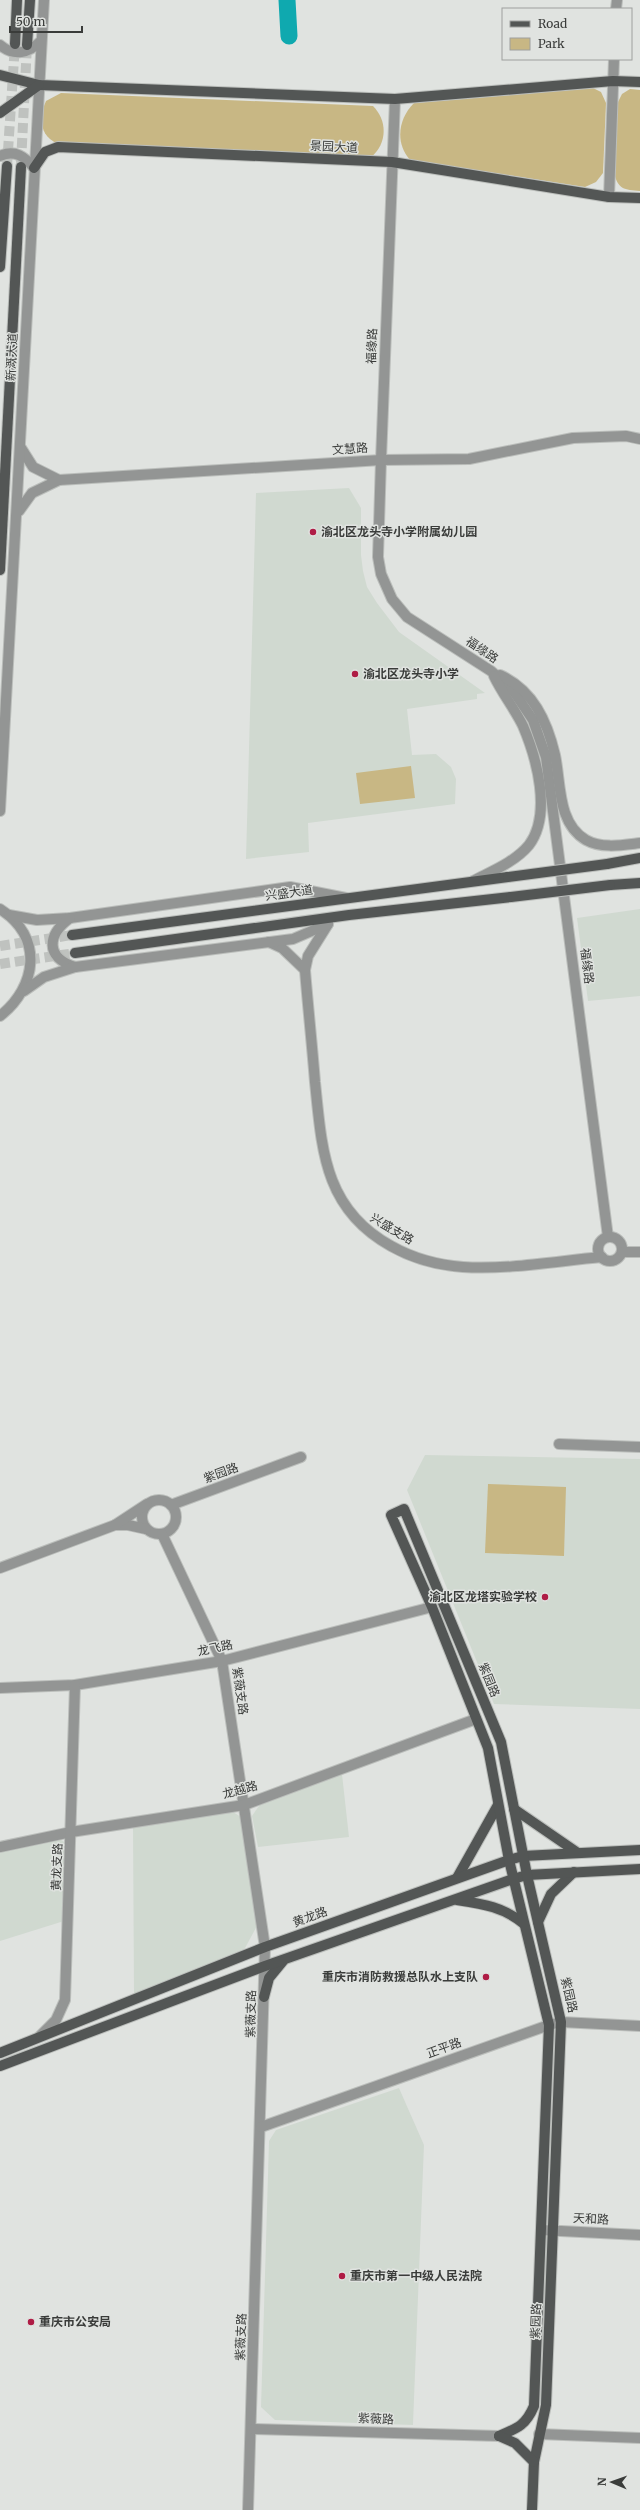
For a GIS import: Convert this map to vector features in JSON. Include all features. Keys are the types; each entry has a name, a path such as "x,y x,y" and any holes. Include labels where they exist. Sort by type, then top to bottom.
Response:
{"main road":[{"path":"15,44 17,0"},
{"path":"27,45 30,0"},
{"path":"0,75 39,85 395,99 613,81 640,82"},
{"path":"0,113 39,85"},
{"name":"景园大道","path":"34,168 44,152 58,147 392,162 610,197 640,198"},
{"path":"0,267 7,166"},
{"name":"新溉大道","path":"0,570 20,167"},
{"name":"兴盛大道","path":"72,935 637,859"},
{"path":"75,954 349,915 638,883"},
{"name":"紫园路","path":"499,2436 515,2430 528,2420 534,2406 549,2024 513,1879 488,1748 432,1606 391,1515 404,1509 501,1742 527,1876 561,2022 546,2405 534,2462 532,2510"},
{"path":"457,1878 498,1805"},
{"path":"514,1809 578,1853"},
{"name":"黄龙路","path":"0,2053 265,1947 509,1860 523,1856 640,1850"},
{"path":"0,2066 286,1958 513,1879 527,1876 574,1872 640,1869"},
{"path":"538,1922 552,1894 574,1872"},
{"path":"455,1900 498,1908 511,1913 524,1924"},
{"path":"264,1997 275,1968 286,1958"},
{"path":"499,2436 515,2443 534,2462"}],"street":[{"name":"新溉大道","path":"0,811 18,514 34,168 44,0"},
{"path":"0,45 10,52 23,52 34,48 41,41"},
{"path":"610,197 614,60"},
{"name":"福缘路","path":"395,99 378,557 381,574 392,599 407,617 420,627 491,671 514,692 533,720 546,757 608,1237"},
{"path":"0,156 6,153 18,154 27,158 34,168"},
{"name":"文慧路","path":"59,480 381,460 469,458 573,438 626,436 640,439"},
{"path":"21,448 33,467 59,480"},
{"path":"18,514 32,493 59,480"},
{"path":"491,671 514,682 526,691 542,716 555,754 562,805 570,824 586,840 610,846 640,843"},
{"path":"473,881 511,860 528,846 538,829 542,809 535,760 522,724 504,697 491,671"},
{"path":"4,912 37,920 70,918 290,887 348,898"},
{"path":"0,1016 14,1005 24,991 30,971 30,950 22,930 4,912"},
{"path":"24,991 44,977 75,967 293,939 349,915"},
{"path":"70,918 58,927 52,940 54,953 63,963 75,967"},
{"path":"305,970 308,956 328,924"},
{"path":"269,942 286,951 305,970"},
{"name":"兴盛支路","path":"305,970 320,1134 334,1188 361,1227 402,1252 420,1260 441,1265 484,1267 602,1258"},
{"path":"608,1237 618,1240 622,1246 622,1252 615,1260 607,1261 602,1258 598,1252 599,1244 608,1237"},
{"path":"622,1252 640,1252"},
{"path":"559,1444 640,1447"},
{"name":"紫园路","path":"171,1505 302,1457"},
{"path":"0,1568 116,1525 148,1504 158,1500 171,1505 175,1512 175,1524 167,1532 162,1534 151,1533 143,1525 142,1513 148,1504"},
{"path":"116,1525 128,1525 146,1529"},
{"name":"紫薇支路","path":"162,1534 222,1661 265,1947 252,2429 248,2510"},
{"name":"龙飞路","path":"0,1688 75,1685 222,1661 432,1606"},
{"name":"黄龙支路","path":"37,2038 56,2020 65,2000 75,1685"},
{"name":"龙越路","path":"0,1847 71,1832 244,1805 476,1719"},
{"name":"正平路","path":"261,2127 549,2024 561,2022 640,2026"},
{"name":"天和路","path":"541,2230 640,2234"},
{"name":"紫薇路","path":"252,2429 499,2436"},
{"path":"539,2434 640,2438"}],"shaded area":[{"name":"渝北区龙头寺小学","path":"349,488 361,508 361,555 363,571 367,587 377,603 399,632 485,693 477,694 477,699 407,709 412,755 436,754 451,767 456,779 455,804 308,823 309,852 246,859 256,493"},
{"path":"640,909 640,996 588,1001 577,918"},
{"name":"渝北区龙塔实验学校","path":"425,1455 640,1459 640,1709 494,1704 407,1490"},
{"path":"342,1774 349,1837 258,1847 252,1816 261,1803"},
{"path":"233,1812 241,1817 257,1926 244,1950 134,1994 133,1827"},
{"path":"60,1839 67,1844 64,1921 0,1941 0,1852"},
{"name":"重庆市第一中级人民法院","path":"399,2088 424,2145 413,2425 275,2420 261,2407 269,2141 276,2130"}],"green space":[{"path":"593,88 601,92 606,103 603,173 596,182 585,187 410,160 405,153 400,139 400,131 405,116 414,103"},
{"path":"630,89 640,90 640,191 622,188 614,173 617,104 622,94"},
{"path":"61,93 373,106 381,118 384,132 380,146 371,157 57,143 51,140 44,131 42,125 42,113 46,101"},
{"path":"411,766 415,798 360,804 356,773"},
{"path":"488,1484 566,1487 564,1556 485,1553"}],"waterway":[{"path":"287,0 289,36"}],"tunnel":[{"path":"7,166 15,44"},
{"path":"21,163 27,45"},
{"path":"0,946 72,935"},
{"path":"0,964 75,953"}],"place":[{"name":"渝北区龙头寺小学附属幼儿园","path":"313,532"},
{"name":"渝北区龙头寺小学","path":"355,674"},
{"name":"渝北区龙塔实验学校","path":"545,1597"},
{"name":"重庆市消防救援总队水上支队","path":"486,1977"},
{"name":"重庆市第一中级人民法院","path":"342,2276"},
{"name":"重庆市公安局","path":"31,2322"}]}
